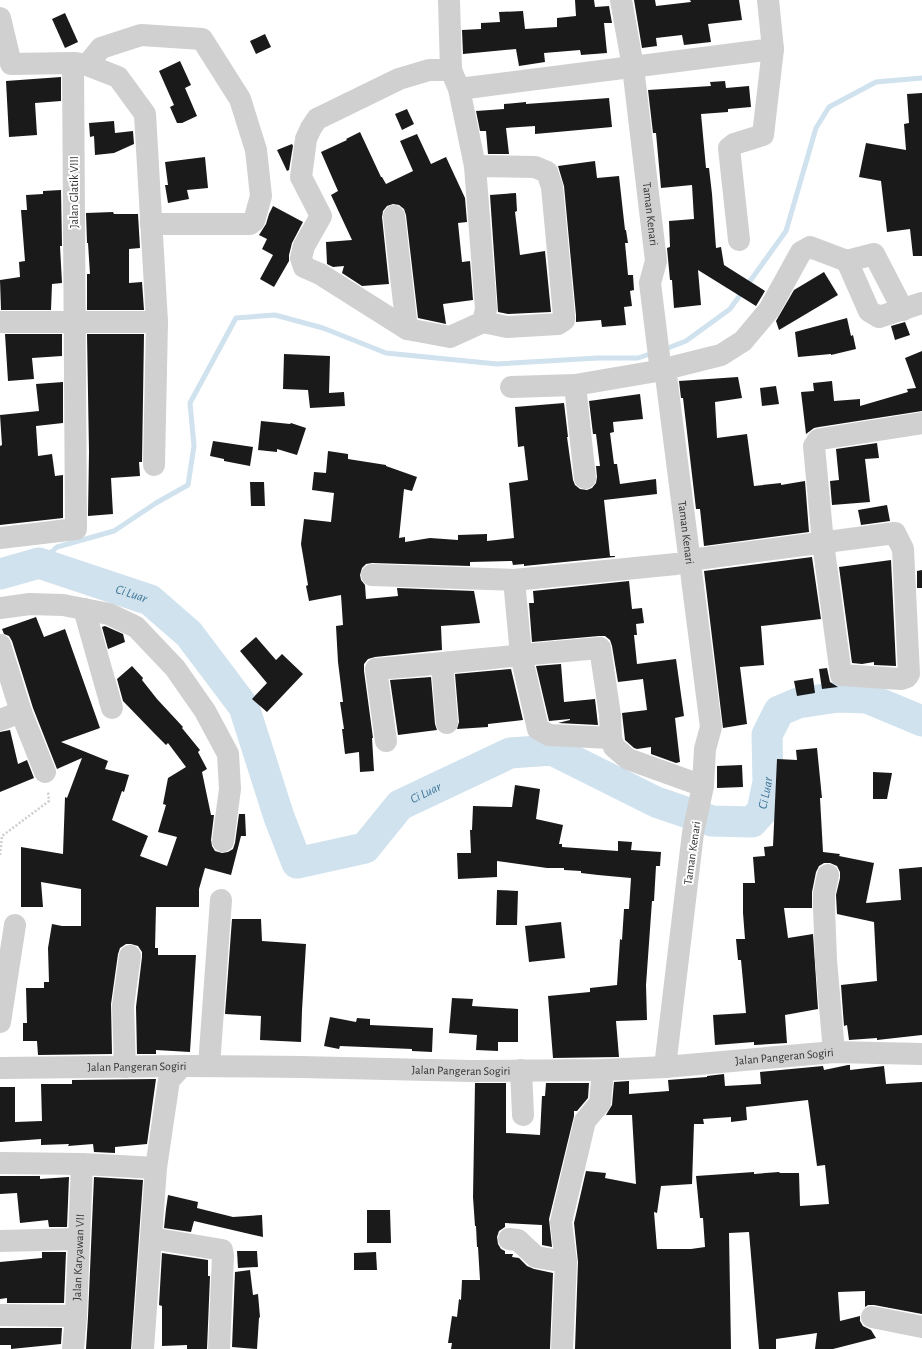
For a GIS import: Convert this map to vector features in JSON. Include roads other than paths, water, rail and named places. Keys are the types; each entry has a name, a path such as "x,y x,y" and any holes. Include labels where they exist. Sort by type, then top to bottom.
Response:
{"street":[{"path":"449,0 455,79 475,166 486,309 483,322"},
{"path":"621,0 629,68"},
{"path":"739,240 729,148 734,144 763,135 773,50 768,0"},
{"path":"0,18 6,63 80,64 118,76 145,114 158,322 154,464"},
{"path":"80,64 101,48 141,35 202,39 240,99 256,150 261,196 254,221 250,224 151,224"},
{"path":"475,166 535,167 547,172 552,187 564,316 564,320 558,324 507,327 483,322 450,336 407,329 320,274 304,266 301,258 304,246 321,216 301,177 306,139 311,128 317,119 392,82 429,70 455,79 629,68 773,50"},
{"name":"Jalan Glatik VIII","path":"0,538 76,529 75,322 80,64"},
{"name":"Taman Kenari","path":"629,68 644,267 650,283 683,562 711,727 705,749 701,794 694,833 665,1067"},
{"path":"394,216 407,329"},
{"path":"511,387 575,385 660,366 721,355 743,341 769,310 801,252 810,247 846,261 874,254 912,306 879,318 869,311 846,261"},
{"path":"0,322 158,322"},
{"path":"575,385 585,478"},
{"path":"372,575 514,580 683,562 823,543 895,533 903,549 909,674 907,677 901,679 841,675 823,543 814,446 821,438 922,423"},
{"path":"514,580 521,655 538,729 549,735 611,738"},
{"path":"0,608 30,604 63,605 109,614 136,627 175,668 205,711 228,754 230,789 223,841"},
{"path":"84,609 112,708"},
{"path":"0,645 44,772"},
{"path":"386,741 376,669 600,648 610,715 611,738 614,747 628,760 701,794"},
{"path":"442,664 447,723"},
{"path":"0,720 22,712"},
{"path":"828,875 824,894 824,907 826,960 834,1052"},
{"path":"209,1066 221,900"},
{"path":"0,1022 15,925"},
{"path":"125,1067 122,1006 130,956"},
{"name":"Jalan Pangeran Sogiri","path":"0,1068 209,1066 471,1071 603,1070 665,1067 834,1052 922,1054"},
{"path":"143,1349 156,1168 169,1080 182,1066"},
{"path":"521,1070 523,1115"},
{"path":"562,1349 566,1262 561,1222 585,1121 600,1103 603,1070"},
{"path":"0,1163 82,1164 156,1168"},
{"name":"Jalan Karyawan VII","path":"73,1349 76,1316 82,1164"},
{"path":"151,1238 222,1250 224,1256 219,1349"},
{"path":"0,1241 79,1239"},
{"path":"509,1239 518,1240 536,1257 566,1262"},
{"path":"0,1315 76,1316"},
{"path":"872,1318 922,1327"}],"waterway":[{"path":"663,350 686,341 730,309 786,231 816,128 829,107 876,82 922,78"},
{"path":"39,563 57,547 114,531 156,503 188,485 194,446 190,403 236,318 275,315 323,328 386,353 497,364 598,358 638,358 653,353"},
{"name":"Ci Luar","path":"0,574 39,563 150,600 189,634 244,707 279,817 297,863 365,848 400,805 510,753 552,750 656,802 712,821 752,822 762,811 768,782 767,735 779,711 798,703 838,697 867,698 922,721"}]}
